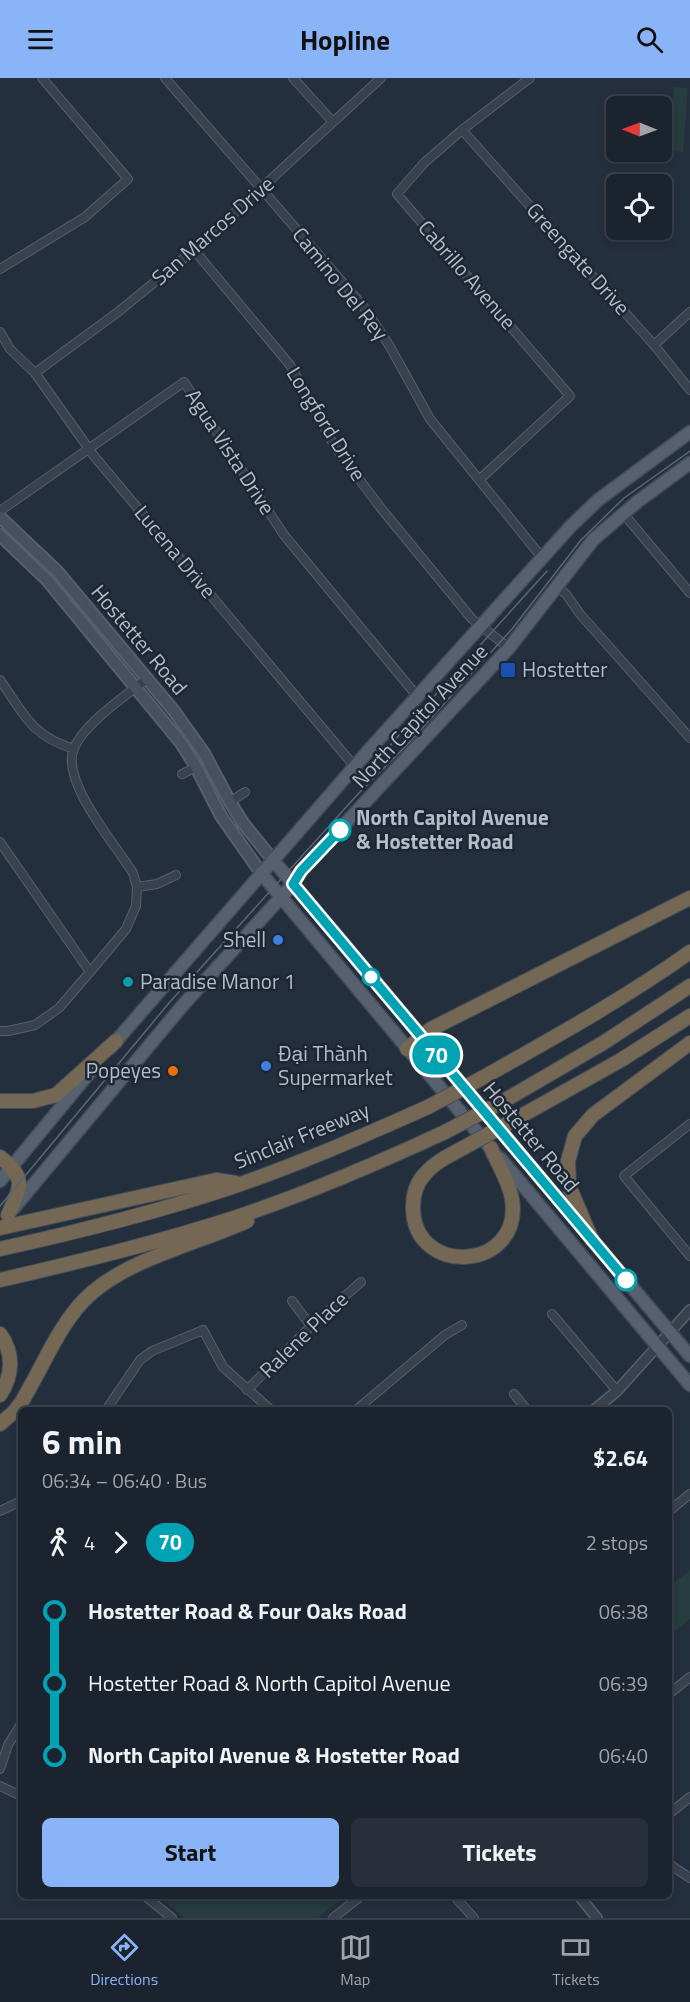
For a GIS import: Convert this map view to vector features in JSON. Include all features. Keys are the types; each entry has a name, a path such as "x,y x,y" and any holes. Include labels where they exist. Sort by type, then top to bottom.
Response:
{"highway":[{"path":"407,1049 430,1029 690,898"},
{"name":"Sinclair Freeway","path":"2,1249 156,1210 241,1183 362,1137 428,1107 586,1020 652,979 690,952"},
{"path":"0,1424 21,1403 60,1332 76,1309 102,1284 133,1266 228,1230 308,1192 446,1132 603,1043 690,986"},
{"path":"491,1148 511,1192 513,1202 510,1224 502,1239 490,1251 467,1258 447,1255 428,1243 416,1225 413,1205 418,1184 424,1175 441,1161 621,1060 690,1016"},
{"path":"0,1101 33,1101 56,1095 116,1041"},
{"path":"592,1240 569,1186 568,1161 575,1136 593,1115 690,1043"},
{"path":"0,1157 12,1167 18,1176 20,1185 3,1222 24,1222 216,1180 241,1183"},
{"path":"0,1280 86,1261 162,1240 308,1192"},
{"path":"0,1334 8,1347 10,1368 6,1386 0,1395"}],"main road":[{"name":"North Capitol Avenue","path":"0,1181 116,1041 261,873 570,527 598,500 690,432"},
{"name":"North Capitol Avenue","path":"3,1222 183,1005 293,884 301,871 509,648 593,540 623,513 690,463"},
{"name":"Hostetter Road","path":"0,517 57,571 147,679 193,736 230,802 261,847 690,1356"},
{"name":"Hostetter Road","path":"0,536 47,580 181,743 221,816 280,898 690,1384"}],"street":[{"path":"0,269 85,217 128,179 42,78"},
{"name":"Camino Del Rey","path":"165,78 364,307 389,345 430,419 543,559"},
{"path":"293,78 333,122"},
{"name":"San Marcos Drive","path":"35,373 118,312 194,250 381,78"},
{"name":"Cabrillo Avenue","path":"479,480 570,396 398,194 424,163 462,130 530,78"},
{"name":"Greengate Drive","path":"462,130 654,345 690,390"},
{"name":"Longford Drive","path":"194,250 290,365 335,447 380,507 472,619 509,648"},
{"path":"654,345 690,312"},
{"name":"Lucena Drive","path":"0,332 10,349 35,373 88,448 355,767"},
{"name":"Agua Vista Drive","path":"0,511 184,382 284,535 417,696"},
{"path":"623,513 690,592"},
{"path":"557,587 566,594 580,614 690,738"},
{"path":"0,1031 35,1025 59,1008 126,929 136,906 137,887 133,873 78,791 72,770 74,749 95,720 147,679"},
{"path":"0,680 33,728 56,743 74,749"},
{"path":"182,774 196,767"},
{"path":"230,802 245,792"},
{"path":"0,842 90,972"},
{"path":"137,887 157,884 176,875"},
{"path":"690,1124 624,1176 690,1256"},
{"name":"Ralene Place","path":"247,1390 311,1326 361,1281"},
{"path":"292,1301 311,1326"},
{"path":"598,1407 617,1391 690,1310"},
{"path":"552,1314 617,1391"},
{"path":"360,1407 446,1335 462,1325"},
{"path":"112,1407 140,1360 152,1351 203,1330 223,1367 267,1407"},
{"path":"514,1394 525,1407"},
{"path":"672,1509 690,1494"},
{"path":"0,1511 18,1502"},
{"path":"672,1692 690,1677"},
{"path":"0,1768 8,1745 18,1729"},
{"path":"0,1786 18,1795"},
{"path":"672,1812 690,1797"},
{"path":"672,1866 690,1878"},
{"path":"149,1899 172,1918"},
{"path":"333,1918 358,1899"},
{"path":"457,1899 474,1918"},
{"path":"581,1899 597,1918"}],"green space":[{"path":"674,87 688,88 683,152 672,151"},
{"path":"690,1570 690,1619 672,1634 672,1585"},
{"path":"162,1899 341,1899 318,1918 185,1918"}],"tram line":[{"path":"0,1206 169,1003 358,794 406,746 512,629 581,540 624,498 690,451"},
{"path":"364,778 399,735 547,571"}],"bus line":[{"name":"70","path":"340,830 301,871 293,884 626,1280"}],"place":[{"name":"Hostetter","path":"508,670"},
{"name":"North Capitol Avenue & Hostetter Road","path":"340,830"},
{"name":"Shell","path":"278,940"},
{"name":"Paradise Manor 1","path":"128,982"},
{"name":"Đại Thành Supermarket","path":"266,1066"},
{"name":"Popeyes","path":"173,1071"}]}
